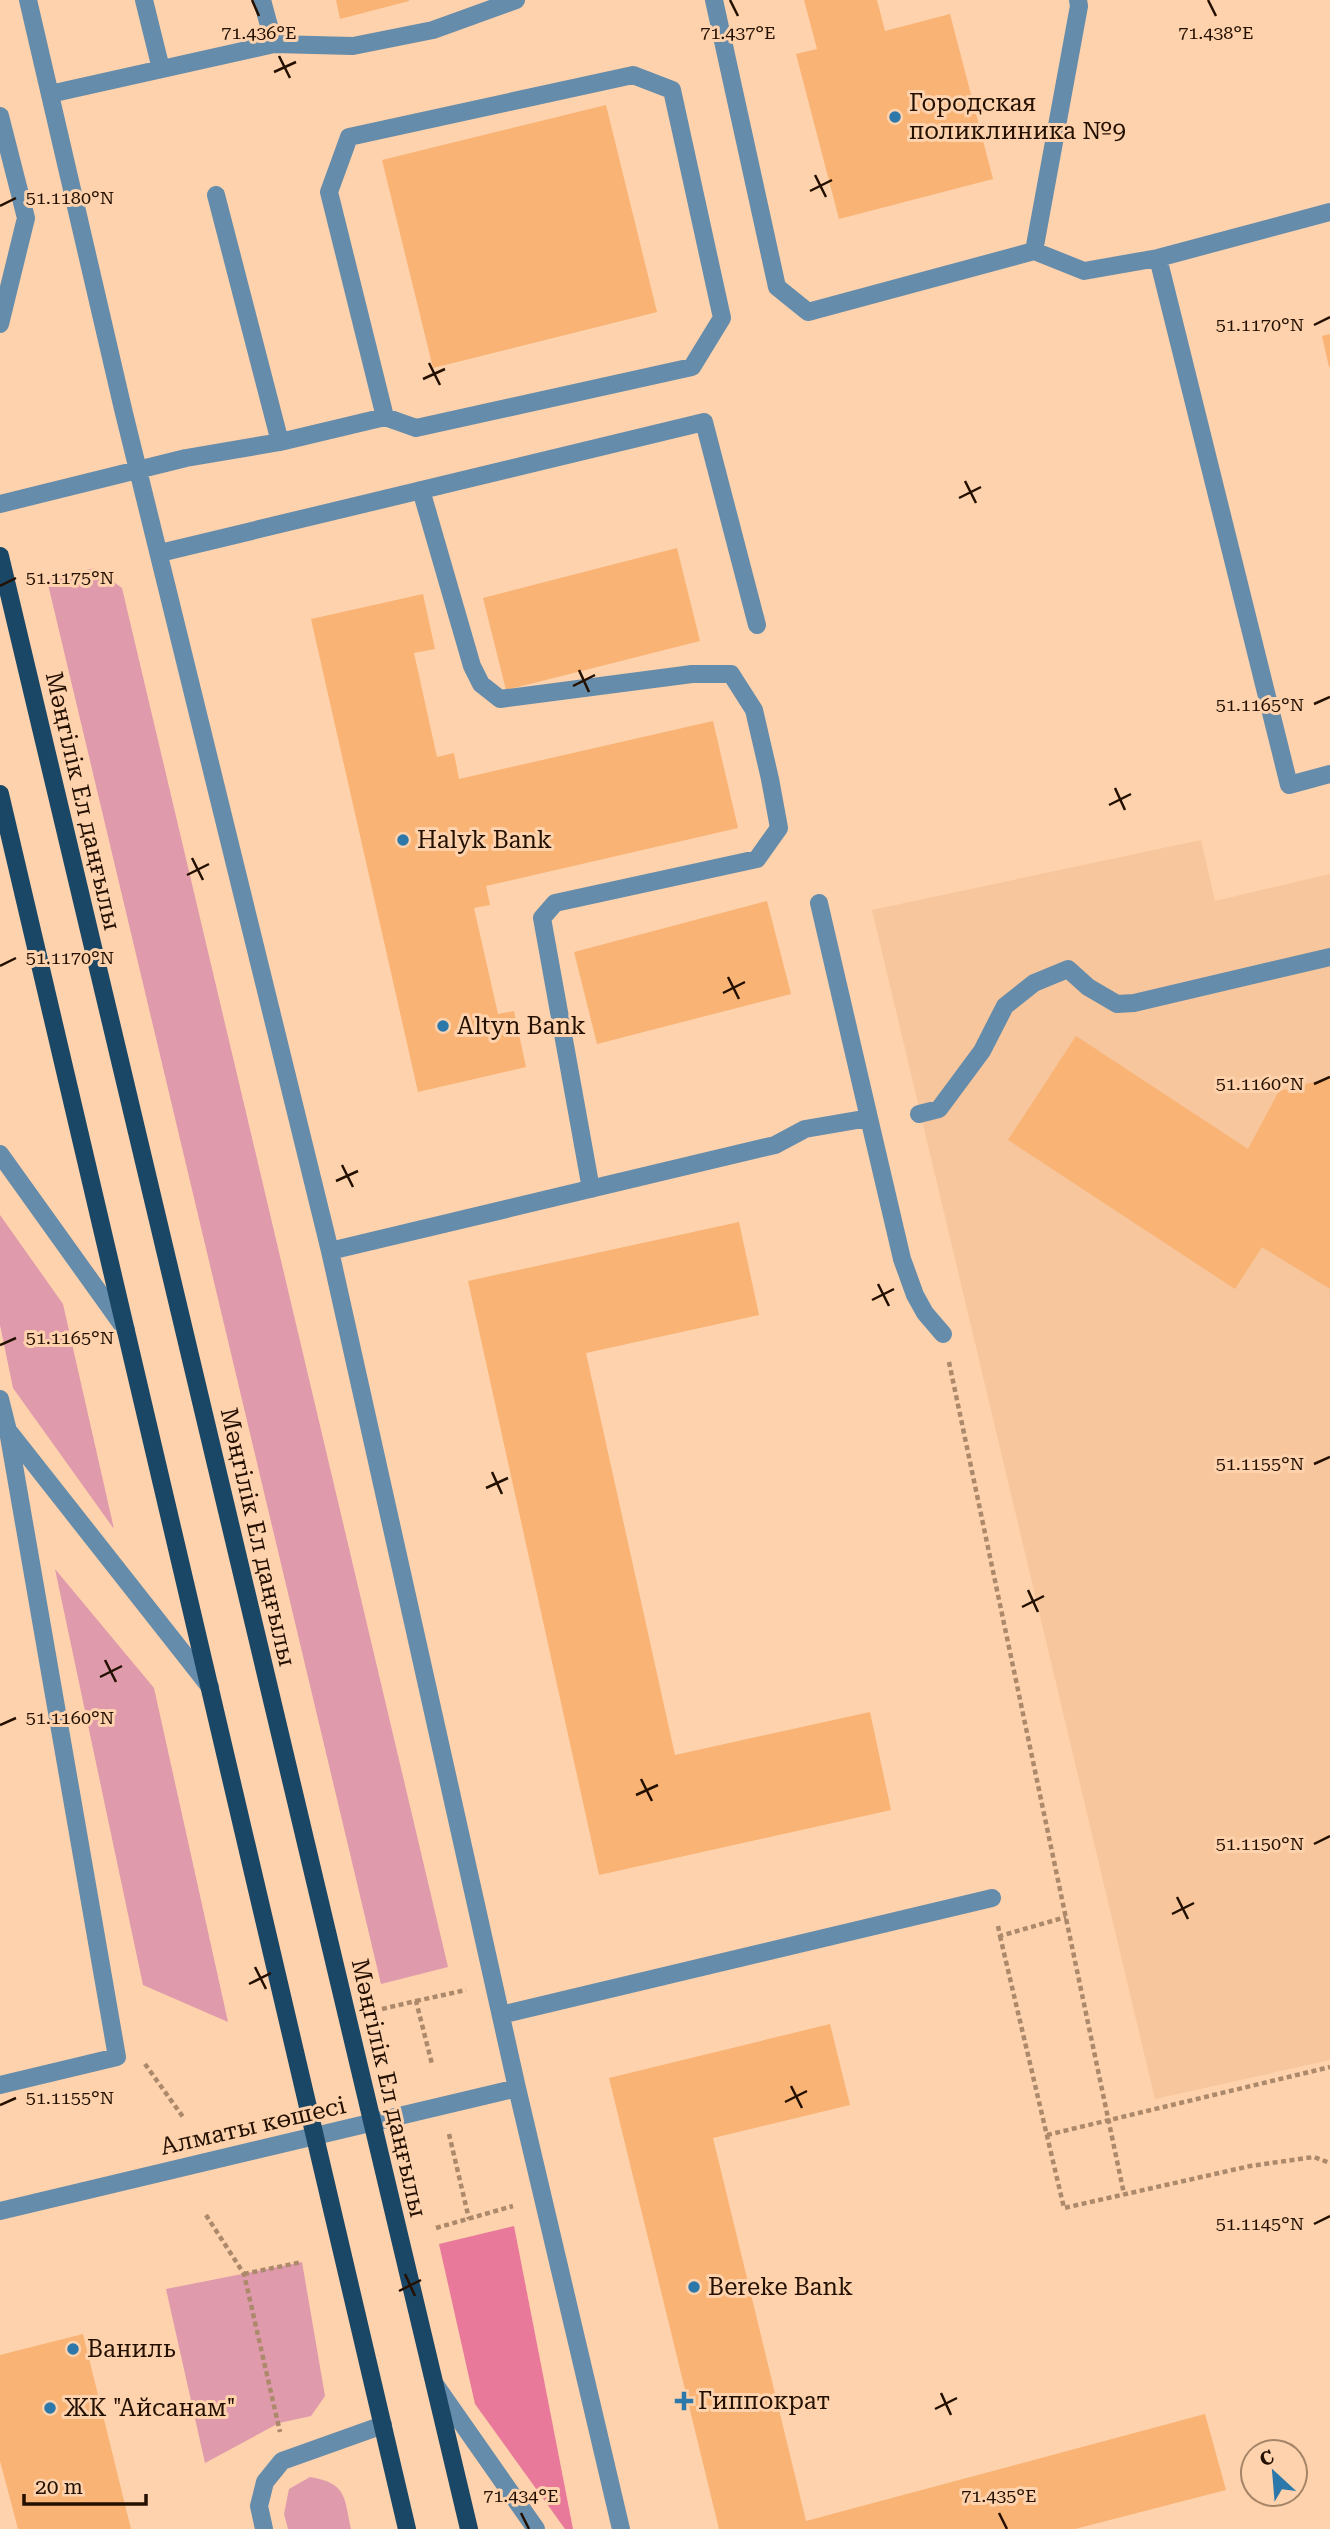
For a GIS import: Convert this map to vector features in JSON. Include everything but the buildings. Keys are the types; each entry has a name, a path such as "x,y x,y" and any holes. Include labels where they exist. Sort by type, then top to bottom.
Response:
{"main road":[{"name":"Мәңгілік Ел даңғылы","path":"0,556 469,2529"},
{"path":"0,794 407,2529"}],"street":[{"path":"28,0 139,469 330,1251 517,2088 621,2529"},
{"path":"144,0 161,69"},
{"path":"262,0 274,44"},
{"path":"50,94 274,44 354,46 433,30 516,0"},
{"path":"714,0 777,287 808,312 1034,251 1084,271 1158,258 1330,212"},
{"path":"1034,251 1078,0"},
{"path":"0,504 186,458 280,442 384,417 416,428 692,367 722,318 672,90 633,75 349,137 329,192 384,417"},
{"path":"0,116 26,218 0,324"},
{"path":"216,195 280,442"},
{"path":"1158,258 1289,785 1330,774"},
{"path":"160,553 704,422 757,625"},
{"path":"421,490 472,666 481,684 500,699 692,674 731,674 754,710 771,779 779,828 757,859 555,903 542,918 591,1189"},
{"path":"819,903 902,1259 925,1314 943,1334"},
{"path":"919,1114 939,1110 982,1051 1004,1006 1034,983 1068,969 1088,987 1117,1004 1134,1003 1330,957"},
{"path":"330,1251 775,1145 805,1129 869,1118"},
{"path":"0,1154 126,1331"},
{"path":"0,1399 8,1431 117,2057 0,2085"},
{"path":"8,1431 209,1687"},
{"path":"501,2015 992,1898"},
{"name":"Алматы көшесі","path":"0,2211 517,2088"},
{"path":"434,2384 536,2529"},
{"path":"264,2529 259,2506 265,2482 282,2461 383,2425"}],"path":[{"path":"943,1334 1124,2194"},
{"path":"992,1898 1064,2208 1250,2166 1314,2157 1330,2163"},
{"path":"1000,1936 1066,1917"},
{"path":"382,2008 494,1984"},
{"path":"416,2001 432,2064"},
{"path":"148,2065 183,2117"},
{"path":"1047,2135 1330,2067"},
{"path":"447,2128 469,2218"},
{"path":"436,2228 513,2206"},
{"path":"206,2215 244,2274 279,2423 282,2461"},
{"path":"244,2274 302,2262"}],"shaded area":[{"path":"95,568 122,588 448,1967 381,1984 47,580"},
{"path":"1201,840 1215,901 1330,874 1330,2060 1155,2099 872,910"},
{"path":"0,1215 63,1304 114,1529 13,1388 0,1325"},
{"path":"55,1569 154,1688 228,2022 143,1985"},
{"path":"514,2226 573,2529 565,2529 475,2404 439,2244"},
{"path":"302,2262 325,2396 311,2416 279,2423 205,2463 166,2289"},
{"path":"310,2477 331,2483 342,2493 351,2529 288,2529 284,2514 289,2489"}],"place":[{"name":"Городская поликлиника №9","path":"895,117"},
{"name":"Halyk Bank","path":"403,840"},
{"name":"Altyn Bank","path":"443,1026"},
{"name":"Bereke Bank","path":"694,2287"},
{"name":"Ваниль","path":"73,2349"},
{"name":"Гиппократ","path":"684,2401"},
{"name":"ЖК \"Айсанам\"","path":"50,2408"}]}
